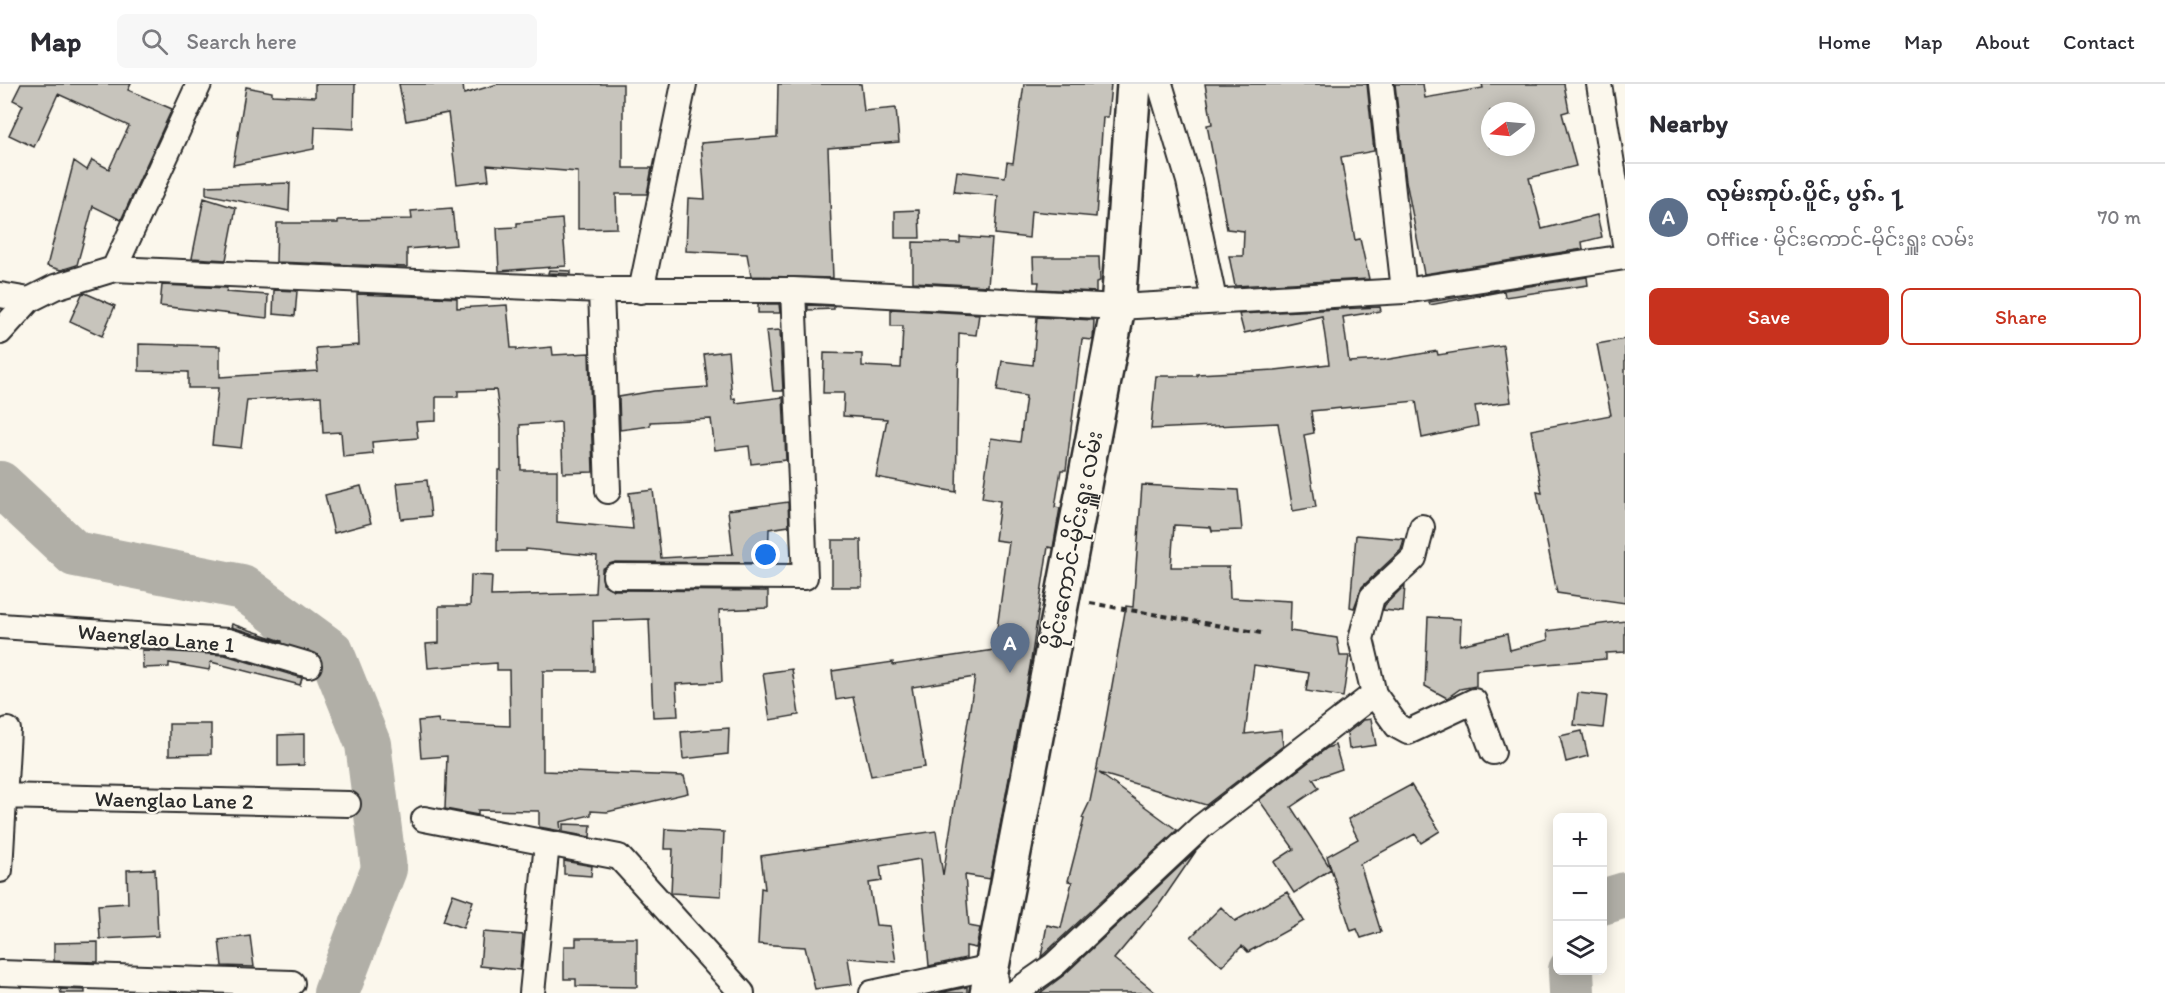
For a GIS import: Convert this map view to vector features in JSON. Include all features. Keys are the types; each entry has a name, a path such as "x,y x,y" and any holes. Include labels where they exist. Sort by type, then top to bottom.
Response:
{"main road":[{"name":"မိုင်းကောင်-မိုင်းရှူး လမ်း","path":"993,984 1118,307 1134,84"}],"street":[{"path":"114,269 199,84"},
{"path":"641,291 684,84"},
{"path":"1160,84 1189,181 1214,300"},
{"path":"1381,84 1404,291"},
{"path":"1599,84 1625,244"},
{"path":"0,332 29,300 55,287 114,269 601,290 793,290 1118,307 1404,291 1625,256"},
{"path":"601,290 608,491"},
{"path":"615,576 805,577 793,290"},
{"path":"0,296 29,300"},
{"path":"1422,527 1413,558 1372,597 1361,639 1374,694 1397,726 1408,732 1474,701 1480,711 1493,752"},
{"name":"Waenglao Lane 1","path":"0,626 228,641 309,665"},
{"path":"1014,993 1054,965 1201,827 1374,694"},
{"path":"0,870 8,730"},
{"name":"Waenglao Lane 2","path":"3,796 348,804"},
{"path":"424,819 619,857 742,993"},
{"path":"532,993 547,843"},
{"path":"0,973 292,983"},
{"path":"872,993 993,984"}],"path":[{"path":"1063,598 1261,633"}],"building":[{"path":"21,84 131,84 128,90 172,109 121,220 93,206 77,265 61,270 47,266 74,161 87,170 92,160 109,169 129,126 58,94 34,147 9,135 23,105 13,100"},
{"path":"315,84 355,84 354,129 315,127 314,149 233,165 246,87 272,92 272,95 315,97"},
{"path":"399,84 463,84 464,94 498,84 623,84 623,168 652,168 647,194 616,194 617,228 578,229 578,172 487,165 489,180 457,184 448,113 406,121"},
{"path":"778,84 861,84 864,111 896,108 899,142 828,148 833,278 751,276 747,254 686,251 688,198 705,199 701,143 777,137"},
{"path":"1024,84 1111,84 1108,117 1103,117 1096,217 1031,211 1029,238 995,234 998,196 954,192 957,171 1005,177 1007,162 1013,163"},
{"path":"1205,84 1367,84 1374,151 1341,157 1355,240 1360,239 1369,279 1235,286 1229,256 1243,256 1244,231 1227,229 1207,125 1212,124"},
{"path":"1395,84 1423,84 1425,98 1483,88 1482,84 1564,84 1569,111 1562,113 1576,166 1529,178 1542,229 1597,215 1602,237 1582,242 1583,249 1424,274 1406,181"},
{"path":"290,183 289,211 206,194 206,186"},
{"path":"204,198 236,208 226,260 192,258"},
{"path":"452,208 456,245 407,249 407,267 276,262 277,223 338,223 338,220 412,219 411,211"},
{"path":"919,210 920,238 895,238 895,211"},
{"path":"562,219 566,266 499,271 497,228 517,227 517,223"},
{"path":"960,237 992,239 988,286 913,282 913,242 960,243"},
{"path":"1033,257 1099,257 1100,281 1096,282 1096,292 1038,289 1039,282 1034,282"},
{"path":"549,270 571,271 571,274 548,273"},
{"path":"1587,277 1588,285 1505,297 1504,291 1430,305 1429,302"},
{"path":"162,285 227,288 226,292 268,295 267,318 160,306"},
{"path":"274,290 297,291 295,316 273,314"},
{"path":"85,293 115,306 102,336 70,321 82,294"},
{"path":"357,294 457,298 457,308 507,305 511,348 517,348 517,350 552,347 553,355 589,353 593,472 563,473 561,422 520,425 521,470 557,470 557,522 633,529 629,493 653,490 661,558 733,554 728,510 788,502 789,526 769,529 768,563 615,562 602,569 603,584 614,590 768,591 768,608 719,610 722,682 676,684 678,716 653,717 649,619 593,621 594,671 543,671 543,771 684,776 688,793 607,812 591,811 591,815 560,822 561,831 539,827 539,811 478,810 478,815 445,809 447,756 421,758 418,721 438,719 439,723 510,726 509,670 497,670 497,663 428,668 426,644 439,643 439,606 470,606 471,575 492,576 491,596 595,593 597,556 526,549 526,551 497,551 501,427 496,390 458,391 458,397 436,397 436,421 416,422 418,438 372,442 373,454 343,457 341,432 323,433 321,396 247,400 241,448 212,445 218,388 188,388 188,372 139,371 139,344 220,346 220,377 318,371 316,348 359,345"},
{"path":"758,304 779,304 780,313 758,313"},
{"path":"808,305 834,306 834,309 808,310"},
{"path":"1380,307 1381,311 1343,317 1349,362 1384,360 1437,351 1438,355 1503,345 1511,402 1475,406 1478,426 1422,438 1416,401 1311,411 1314,433 1304,435 1316,507 1293,511 1278,423 1151,429 1156,376 1197,376 1197,374 1275,370 1329,364 1322,316 1244,333 1239,314"},
{"path":"891,309 979,314 976,335 959,333 956,492 876,477 887,419 843,416 844,393 823,393 824,353 862,354 862,366 901,368 903,326 891,326"},
{"path":"1037,317 1094,320 1093,340 1082,339 1066,470 1061,470 1055,507 1060,508 1053,548 1048,547 1030,667 990,879 965,875 969,926 980,928 976,948 966,946 966,958 929,966 920,859 880,866 882,881 869,883 876,925 890,926 896,962 848,958 852,984 815,989 805,947 758,944 761,888 765,889 761,856 936,831 943,875 975,677 912,687 925,767 871,776 853,697 836,700 832,671 893,662 893,665 994,650 1009,542 995,540 1000,501 982,498 991,438 1020,442 1026,396 997,391 1002,361 1033,365"},
{"path":"780,330 783,391 773,391 766,331"},
{"path":"1625,339 1625,603 1557,593 1537,492 1542,493 1531,430 1611,415 1597,344"},
{"path":"728,351 732,399 735,398 736,403 783,397 786,460 751,464 749,446 715,450 711,419 650,422 650,426 620,430 619,397 654,391 708,387 704,354"},
{"path":"427,480 431,516 401,519 397,483"},
{"path":"1142,485 1238,490 1242,530 1212,531 1211,527 1174,525 1171,567 1229,567 1230,598 1291,601 1290,631 1337,638 1340,656 1349,656 1343,697 1306,691 1309,673 1254,665 1245,734 1281,730 1283,746 1206,805 1099,773 1177,830 1041,957 1047,925 1061,928 1072,882 1068,881 1084,819 1082,818 1090,801 1101,748 1126,606 1133,607"},
{"path":"361,486 371,523 334,533 325,495"},
{"path":"1356,535 1404,539 1401,550 1362,587 1354,608 1350,607"},
{"path":"832,540 861,540 862,587 832,587"},
{"path":"1405,585 1403,612 1383,610 1385,605"},
{"path":"1428,617 1461,619 1460,645 1507,634 1510,650 1548,640 1547,631 1625,621 1625,652 1606,653 1606,659 1476,670 1476,686 1460,689 1447,698 1425,686"},
{"path":"232,624 282,641 282,642 231,627"},
{"path":"142,650 225,655 302,678 300,685 211,662 209,670 169,663 169,667 143,668"},
{"path":"792,669 799,715 770,720 763,673"},
{"path":"1578,693 1607,696 1603,728 1574,725"},
{"path":"1371,719 1376,745 1349,749 1347,733 1364,720"},
{"path":"169,724 211,724 211,754 169,755"},
{"path":"729,728 728,754 683,759 681,732"},
{"path":"1582,731 1588,756 1566,762 1560,736"},
{"path":"304,734 304,765 278,766 278,735"},
{"path":"1335,745 1342,769 1313,779 1319,788 1291,807 1331,869 1294,893 1274,862 1294,849 1259,800 1327,748"},
{"path":"1411,785 1440,831 1421,843 1415,834 1360,864 1381,932 1361,938 1357,929 1351,931 1327,856 1358,839 1348,819"},
{"path":"563,824 591,825 590,837 563,832"},
{"path":"665,829 724,832 721,896 671,893 673,849 664,849"},
{"path":"1196,851 1159,905 1114,959 1156,993 1040,993 1064,975"},
{"path":"564,861 592,866 591,876 564,874"},
{"path":"155,869 158,936 100,939 98,905 128,903 127,870"},
{"path":"1287,892 1304,921 1248,952 1242,946 1222,966 1191,937 1221,907 1235,921"},
{"path":"453,894 473,901 463,928 443,921"},
{"path":"483,932 523,935 520,970 480,966"},
{"path":"250,936 254,967 222,966 219,940"},
{"path":"576,938 637,938 637,987 576,986 576,979 564,979 564,946 576,946"},
{"path":"98,942 98,962 54,961 54,943"},
{"path":"967,987 967,993 939,993"},
{"path":"60,989 85,990 85,993 61,993"}],"waterway":[{"path":"0,484 75,554 242,587 331,652 368,744 384,869 336,993"},
{"path":"1607,900 1625,895"},
{"path":"1571,975 1572,993"}],"place":[{"name":"လုမ်းဢုပ်ႉပိူင်ႇ ပွၵ်ႉ ႑","path":"1010,673"}]}
